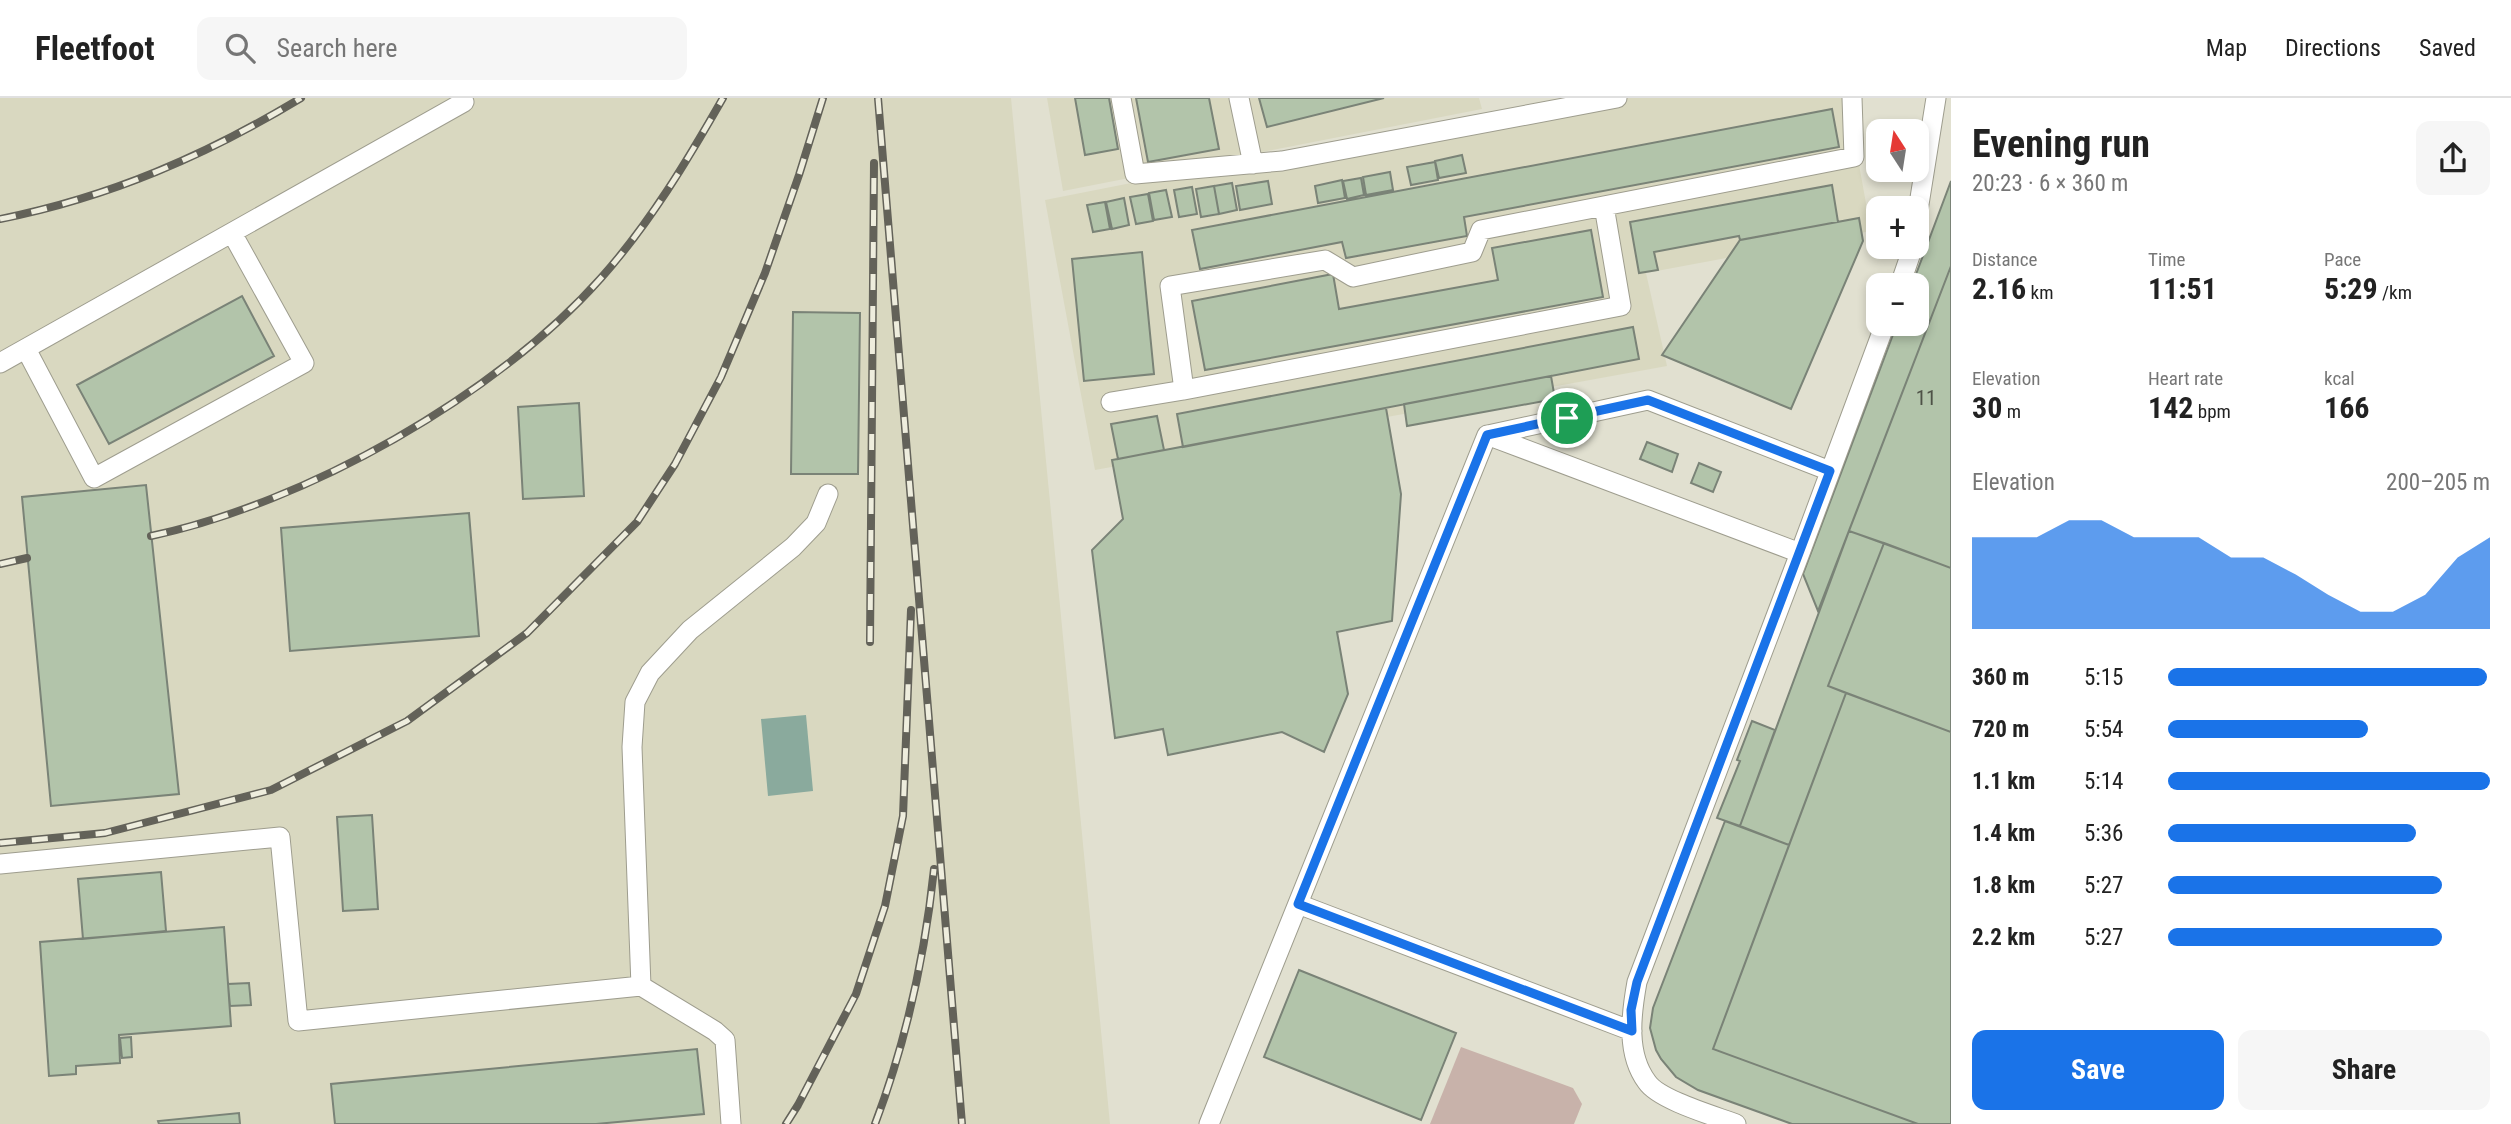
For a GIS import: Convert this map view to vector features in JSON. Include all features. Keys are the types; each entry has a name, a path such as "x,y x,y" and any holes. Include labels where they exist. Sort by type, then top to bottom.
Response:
{"lane":[{"path":"1121,98 1135,174 1282,161 1617,98"},
{"path":"1239,98 1253,163"},
{"path":"1184,390 1170,286 1325,260 1353,277 1472,252 1481,230 1854,157 1852,98"},
{"path":"1920,196 1936,98"},
{"path":"0,363 464,103"},
{"path":"1111,402 1622,306 1604,206"},
{"path":"26,349 94,478 304,363 232,233"},
{"path":"1736,1124 1675,1101 1648,1084 1633,1054 1631,1010 1637,982 1881,336"},
{"path":"1487,435 1648,400 1830,471"},
{"path":"1487,435 1800,553"},
{"path":"1209,1124 1487,435"},
{"path":"641,986 632,747 635,702 650,673 690,630 793,547 816,523 828,494"},
{"path":"0,864 280,836 298,1021 641,986 715,1031 724,1040 731,1124"},
{"path":"1298,904 1632,1031"}],"shaded area":[{"path":"0,98 1011,98 1110,1124 0,1124"},
{"path":"1047,98 1479,98 1482,109 1063,191"},
{"path":"1563,98 1847,98 1866,203 1866,232 1646,273 1667,366 1095,470 1045,200"},
{"path":"806,715 813,791 768,796 761,719"},
{"path":"1461,1047 1573,1088 1582,1104 1574,1124 1430,1124"}],"building":[{"path":"1075,98 1109,98 1118,149 1085,155"},
{"path":"1136,98 1209,98 1219,149 1148,162"},
{"path":"1259,98 1384,98 1267,127"},
{"path":"1832,109 1839,147 1464,217 1467,236 1346,258 1342,242 1200,269 1192,230"},
{"path":"1462,155 1466,173 1439,178 1435,161"},
{"path":"1435,162 1438,180 1411,185 1407,167"},
{"path":"1390,172 1393,190 1366,195 1363,177"},
{"path":"1361,178 1364,195 1347,199 1343,181"},
{"path":"1342,180 1345,198 1318,203 1315,186"},
{"path":"1268,181 1272,204 1240,210 1236,186"},
{"path":"1951,181 1951,266 1929,323 1929,273 1916,273 1922,259 1929,259 1929,240"},
{"path":"1232,183 1237,210 1219,214 1214,186"},
{"path":"1832,185 1838,222 1740,240 1739,236 1654,252 1658,270 1639,273 1630,222"},
{"path":"1214,186 1219,214 1201,217 1196,189"},
{"path":"1192,187 1197,214 1179,217 1174,190"},
{"path":"1166,190 1172,217 1154,220 1149,193"},
{"path":"1148,194 1153,221 1136,224 1130,197"},
{"path":"1124,198 1129,225 1112,229 1106,202"},
{"path":"1105,202 1110,229 1093,232 1087,205"},
{"path":"1859,218 1863,241 1791,409 1662,355 1740,240"},
{"path":"1591,230 1603,297 1205,370 1192,301 1333,274 1339,309 1498,280 1492,248"},
{"path":"1142,252 1154,374 1084,381 1072,259"},
{"path":"1951,266 1951,568 1849,531 1924,336 1929,336 1929,323"},
{"path":"242,296 274,356 109,444 77,385"},
{"path":"793,312 860,313 858,474 791,474"},
{"path":"1633,327 1639,359 1183,447 1177,414"},
{"path":"1892,336 1924,336 1818,611 1803,574"},
{"path":"1551,376 1555,399 1407,426 1404,404"},
{"path":"579,403 584,496 523,499 518,407"},
{"path":"1386,408 1401,494 1392,621 1337,632 1348,694 1324,752 1282,732 1168,755 1163,729 1115,738 1092,550 1123,519 1112,460"},
{"path":"1157,416 1164,450 1118,459 1111,424"},
{"path":"1647,442 1678,454 1672,472 1640,459"},
{"path":"1699,463 1721,472 1713,492 1691,483"},
{"path":"146,485 179,794 51,806 22,497"},
{"path":"469,513 479,636 290,651 281,528"},
{"path":"1849,531 1884,543 1828,686 1846,693 1789,845 1740,826"},
{"path":"1884,543 1951,568 1951,732 1828,686"},
{"path":"1846,693 1951,732 1951,1124 1918,1124 1713,1049"},
{"path":"1752,721 1775,730 1740,826 1717,818 1740,761 1737,760"},
{"path":"372,815 378,909 343,911 337,817"},
{"path":"1725,821 1789,845 1713,1049 1918,1124 1792,1124 1698,1090 1676,1077 1661,1059 1650,1028 1653,1008"},
{"path":"161,872 166,931 83,939 78,879"},
{"path":"224,927 231,1026 119,1035 120,1063 76,1066 76,1074 49,1076 40,942"},
{"path":"1299,970 1456,1033 1421,1120 1264,1057"},
{"path":"249,983 251,1005 230,1006 228,984"},
{"path":"131,1037 132,1057 122,1058 120,1038"},
{"path":"697,1049 704,1114 596,1124 335,1124 331,1084"},
{"path":"239,1113 240,1124 159,1124 158,1121"}],"railway":[{"path":"0,219 80,199 156,172 229,138 301,98"},
{"path":"151,536 211,520 272,498 334,471 395,439 453,403 508,363 558,322 619,257 667,191 723,98"},
{"path":"0,843 105,833 271,790 407,721 527,633 637,522 675,464 721,377 765,273 823,98"},
{"path":"878,98 962,1124"},
{"path":"870,642 874,163"},
{"path":"0,564 27,558"},
{"path":"786,1124 856,994 885,906 903,816 911,610"},
{"path":"875,1124 896,1062 913,998 934,869"}],"route":[{"path":"1648,400 1830,471 1637,982 1631,1010 1632,1031 1298,904 1487,435 1567,418 1648,400"}]}
